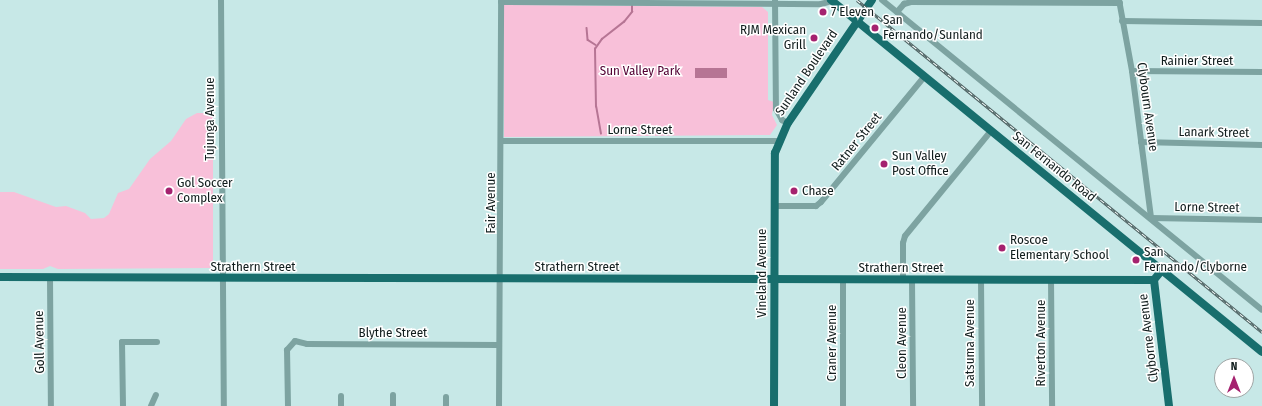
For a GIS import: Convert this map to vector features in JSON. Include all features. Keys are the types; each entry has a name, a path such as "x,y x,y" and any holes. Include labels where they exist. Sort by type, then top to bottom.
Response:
{"main road":[{"name":"San Fernando Road","path":"832,0 1262,352"},
{"name":"Sunland Boulevard","path":"778,141 788,123 872,0"},
{"name":"Vineland Avenue","path":"774,406 774,161 778,141"},
{"name":"Clyborne Avenue","path":"1162,270 1154,280 1169,406"},
{"name":"Strathern Street","path":"0,277 221,279 1154,280"}],"street":[{"name":"Tujunga Avenue","path":"220,0 221,279 224,406"},
{"path":"501,1 700,1 821,4 832,0"},
{"name":"San Fernando Road","path":"882,0 1262,310"},
{"name":"Fair Avenue","path":"499,406 499,295 502,279 501,1"},
{"path":"775,2 776,109 782,120 788,123"},
{"path":"897,12 904,4 911,2 1119,2"},
{"name":"Clybourn Avenue","path":"1119,2 1132,72 1151,218"},
{"path":"1122,21 1262,22"},
{"name":"Rainier Street","path":"1132,72 1262,72"},
{"name":"Ratner Street","path":"774,206 816,206 821,202 924,76"},
{"path":"903,280 903,243 905,236 992,131"},
{"name":"Lorne Street","path":"502,141 778,141"},
{"name":"Lanark Street","path":"1141,142 1262,145"},
{"name":"Lorne Street","path":"1151,218 1262,220"},
{"name":"Goll Avenue","path":"50,277 51,406"},
{"name":"Riverton Avenue","path":"1051,279 1052,406"},
{"name":"Craner Avenue","path":"843,280 843,406"},
{"name":"Cleon Avenue","path":"912,280 913,406"},
{"name":"Satsuma Avenue","path":"981,280 982,406"},
{"path":"123,406 122,342 157,342"},
{"name":"Blythe Street","path":"288,406 286,350 295,342 307,344 499,345"},
{"path":"151,406 156,395"},
{"path":"393,395 393,406"},
{"path":"341,396 341,406"},
{"path":"446,397 446,406"}],"green space":[{"name":"Sun Valley Park","path":"504,5 762,7 768,12 768,100 774,102 772,115 777,125 770,135 504,137"},
{"name":"Gol Soccer Complex","path":"197,113 213,113 213,265 210,268 58,269 50,266 43,269 0,269 0,192 14,192 56,207 66,206 85,213 91,219 104,218 109,214 118,193 129,189 150,159 171,141 186,119"}],"shaded area":[{"path":"695,68 727,68 727,78 695,78"}],"waterway":[{"path":"601,134 596,107 595,49 602,39 624,22 632,12 632,6"},
{"path":"587,28 588,40 596,45"}],"railway":[{"path":"857,0 1262,332"}],"place":[{"name":"7 Eleven","path":"823,12"},
{"name":"San Fernando/Sunland","path":"875,28"},
{"name":"RJM Mexican Grill","path":"814,38"},
{"name":"Sun Valley Post Office","path":"884,164"},
{"name":"Gol Soccer Complex","path":"169,191"},
{"name":"Chase","path":"794,191"},
{"name":"Roscoe Elementary School","path":"1002,248"},
{"name":"San Fernando/Clyborne","path":"1136,260"}]}
